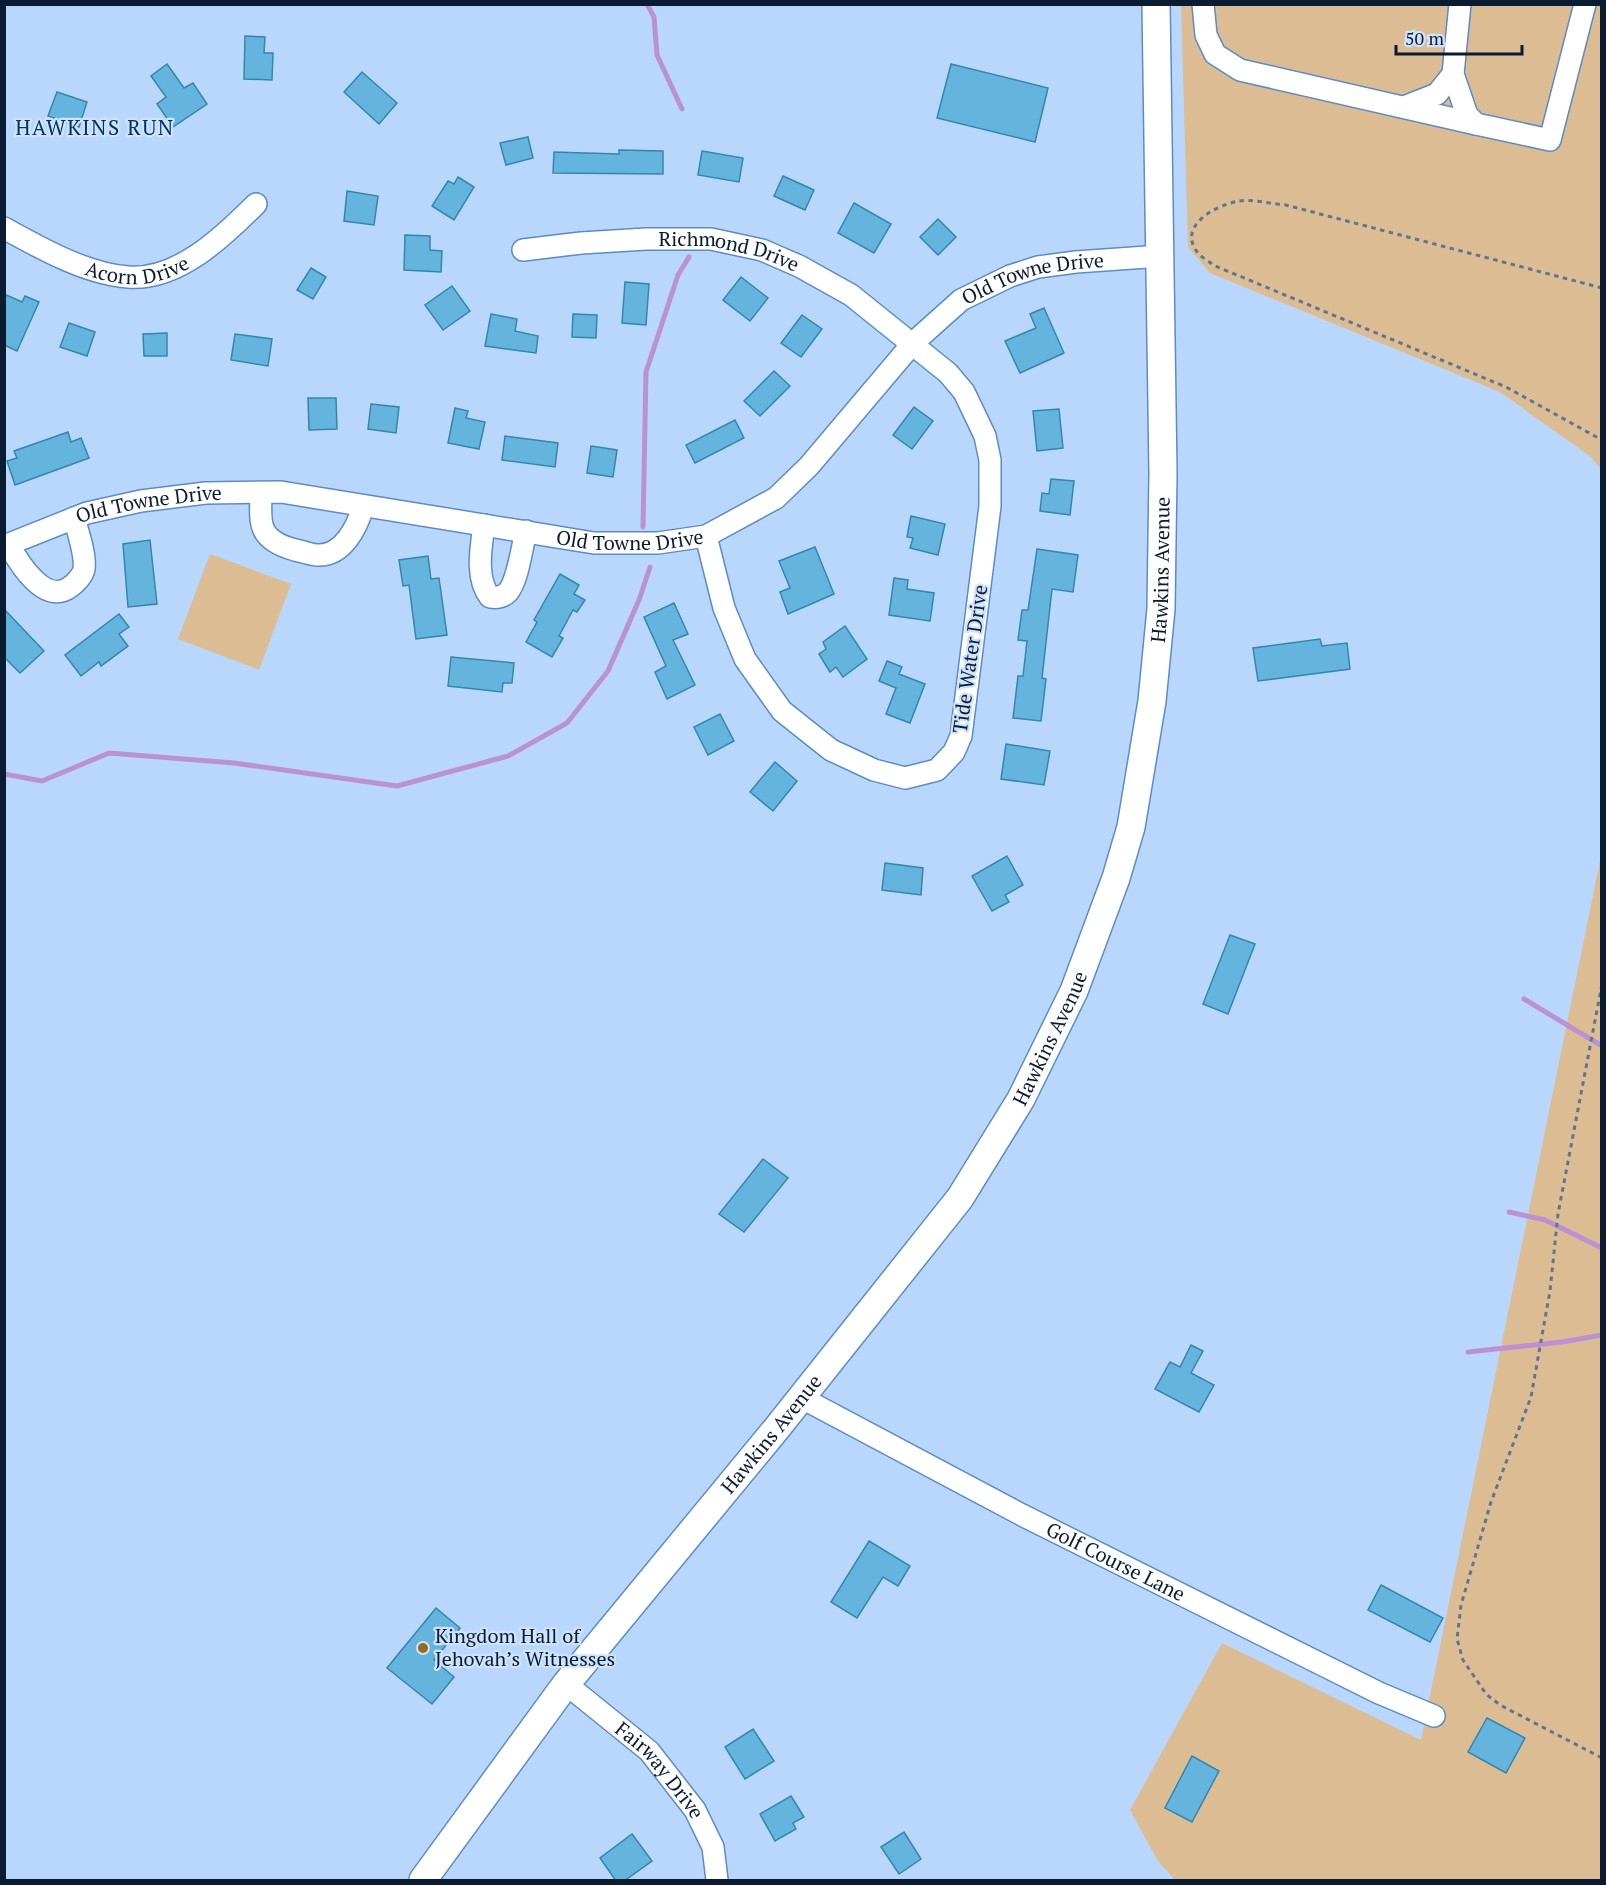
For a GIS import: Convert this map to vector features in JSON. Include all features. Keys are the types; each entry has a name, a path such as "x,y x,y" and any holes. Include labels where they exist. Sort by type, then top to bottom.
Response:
{"main road":[{"name":"Hawkins Avenue","path":"423,1881 566,1684 777,1428 960,1198 1021,1099 1074,991 1116,878 1131,827 1152,701 1161,609 1163,473 1156,4"}],"street":[{"path":"1203,4 1206,35 1215,54 1240,70 1550,140 1585,4"},
{"path":"1460,4 1453,74 1467,116 1476,123"},
{"path":"1404,107 1437,94 1453,74"},
{"name":"Acorn Drive","path":"4,228 41,248 85,266 129,277 160,273 195,257 225,235 256,204"},
{"name":"Richmond Drive","path":"523,250 646,238 711,239 762,250 800,266 851,295 913,343"},
{"name":"Old Towne Drive","path":"7,545 87,513 141,501 206,493 281,492 594,543 658,543 706,536 776,498 809,466 913,343 961,300 1010,276 1038,267 1161,256"},
{"name":"Tide Water Drive","path":"706,536 724,608 745,659 782,711 831,750 874,770 904,778 937,770 954,752 961,736 990,506 990,460 986,436 964,392 948,373 913,343"},
{"path":"261,493 263,529 273,541 291,549 319,556 335,551 347,540 363,507"},
{"path":"7,545 35,582 52,592 67,590 76,583 84,570 81,541 74,518"},
{"path":"484,525 480,561 483,583 490,597 498,598 507,592 513,580 526,531"},
{"name":"Golf Course Lane","path":"800,1397 1022,1515 1378,1694 1434,1716"},
{"name":"Fairway Drive","path":"566,1684 649,1750 695,1810 713,1847 717,1881"}],"path":[{"path":"1602,288 1286,205 1239,201 1212,210 1194,225 1192,240 1198,253 1213,265 1506,387 1602,440"},
{"path":"1602,984 1558,1214 1550,1291 1531,1397 1491,1502 1461,1605 1457,1639 1463,1660 1486,1694 1500,1706 1602,1758"}],"shaded area":[{"path":"1181,5 1601,5 1601,469 1591,457 1500,392 1210,273 1188,247"},
{"path":"210,554 291,584 259,670 178,639"},
{"path":"1601,856 1601,1880 1175,1880 1158,1861 1130,1810 1222,1643 1421,1740"}],"building":[{"path":"245,36 265,37 264,53 273,53 272,80 244,79"},
{"path":"167,64 184,88 193,83 207,104 173,127 157,104 166,97 151,76"},
{"path":"951,64 1048,88 1035,142 937,118"},
{"path":"362,72 397,103 379,124 344,92"},
{"path":"57,92 87,102 79,127 48,116"},
{"path":"528,137 533,158 506,165 500,143"},
{"path":"619,150 663,151 663,174 553,173 554,152 619,154"},
{"path":"702,151 743,158 739,182 698,175"},
{"path":"783,176 814,190 805,210 774,196"},
{"path":"458,177 474,187 454,220 432,206 448,181 454,184"},
{"path":"347,191 378,196 374,225 344,221"},
{"path":"854,203 891,224 874,253 838,233"},
{"path":"938,219 956,237 938,255 920,237"},
{"path":"405,235 430,236 430,250 442,251 441,272 404,270"},
{"path":"311,268 326,277 313,299 297,290"},
{"path":"741,277 768,298 750,321 723,300"},
{"path":"625,282 649,284 646,325 622,323"},
{"path":"452,286 470,311 443,330 425,305"},
{"path":"4,294 22,302 25,296 39,302 17,351 4,345"},
{"path":"1044,308 1064,353 1020,373 1005,341 1036,328 1030,314"},
{"path":"491,314 517,319 515,331 538,336 536,353 485,346"},
{"path":"573,314 597,315 596,338 572,337"},
{"path":"802,315 822,329 801,357 781,343"},
{"path":"69,323 95,332 87,356 60,347"},
{"path":"167,333 167,356 144,356 143,334"},
{"path":"235,334 272,339 268,366 231,360"},
{"path":"774,371 790,386 760,416 744,401"},
{"path":"308,398 336,398 337,429 309,430"},
{"path":"371,404 399,407 396,433 368,429"},
{"path":"914,407 933,421 912,449 893,435"},
{"path":"455,408 468,411 466,418 485,422 479,449 448,443"},
{"path":"1059,409 1063,448 1037,451 1033,411"},
{"path":"735,420 744,438 695,463 686,445"},
{"path":"68,432 71,442 81,438 89,458 15,485 7,461 17,458 14,451"},
{"path":"505,436 558,443 555,467 502,460"},
{"path":"591,446 617,450 613,477 587,473"},
{"path":"1051,479 1074,481 1070,515 1040,511 1042,493 1049,494"},
{"path":"911,516 945,524 938,555 910,548 913,538 907,537"},
{"path":"150,540 157,604 128,607 123,544"},
{"path":"815,547 834,594 788,614 780,592 790,588 779,561"},
{"path":"1037,549 1078,555 1073,592 1052,589 1042,678 1046,679 1041,721 1013,718 1018,676 1023,676 1027,641 1018,640 1022,610 1028,610"},
{"path":"428,556 431,579 439,578 447,635 416,639 409,585 403,586 399,560"},
{"path":"560,574 579,585 574,594 585,600 577,612 573,610 559,636 563,638 552,657 526,642 537,622 534,620"},
{"path":"894,578 908,580 907,589 934,593 930,621 889,615"},
{"path":"674,603 688,634 673,640 695,685 667,699 655,672 666,666 644,617"},
{"path":"4,609 44,651 20,673 4,657"},
{"path":"119,614 129,627 119,634 128,646 101,666 99,662 81,676 65,655"},
{"path":"845,626 867,659 843,677 836,667 830,672 819,654 826,649 823,642"},
{"path":"1320,639 1322,646 1347,643 1350,669 1258,681 1253,648"},
{"path":"451,657 514,663 512,683 503,683 502,692 448,686"},
{"path":"887,661 902,667 899,674 925,684 910,723 886,714 896,688 879,681"},
{"path":"720,714 734,741 708,755 694,727"},
{"path":"1006,744 1050,751 1044,785 1001,779"},
{"path":"775,762 797,781 773,811 750,792"},
{"path":"1007,856 1023,885 1005,895 1009,902 992,911 972,876"},
{"path":"885,863 923,868 921,895 882,890"},
{"path":"1230,935 1255,944 1228,1014 1203,1004"},
{"path":"763,1159 788,1178 744,1232 719,1214"},
{"path":"1191,1345 1203,1351 1191,1373 1214,1385 1199,1412 1155,1389 1170,1362 1180,1367"},
{"path":"869,1541 910,1566 898,1586 883,1577 857,1618 831,1602"},
{"path":"1381,1585 1443,1618 1430,1642 1368,1610"},
{"name":"Kingdom Hall of Jehovah’s Witnesses","path":"436,1608 460,1628 434,1660 454,1677 432,1704 387,1668"},
{"path":"1487,1718 1525,1738 1506,1773 1468,1752"},
{"path":"753,1729 774,1761 745,1779 725,1747"},
{"path":"1192,1756 1219,1771 1192,1822 1165,1808"},
{"path":"791,1796 804,1817 793,1823 796,1829 775,1841 760,1814"},
{"path":"904,1832 921,1859 899,1874 881,1847"},
{"path":"632,1834 652,1861 624,1881 616,1881 600,1858"}],"waterway":[{"path":"647,4 654,17 657,55 682,109"},
{"path":"643,527 646,372 678,275 689,257"},
{"path":"4,774 42,781 109,753 234,763 397,786 508,756 567,723 608,671 639,600 650,567"},
{"path":"1524,999 1602,1046"},
{"path":"1509,1212 1545,1220 1602,1248"},
{"path":"1468,1352 1562,1342 1602,1335"}],"place":[{"name":"Kingdom Hall of Jehovah’s Witnesses","path":"423,1648"}],"district":[{"name":"HAWKINS RUN","path":"95,128"}]}
